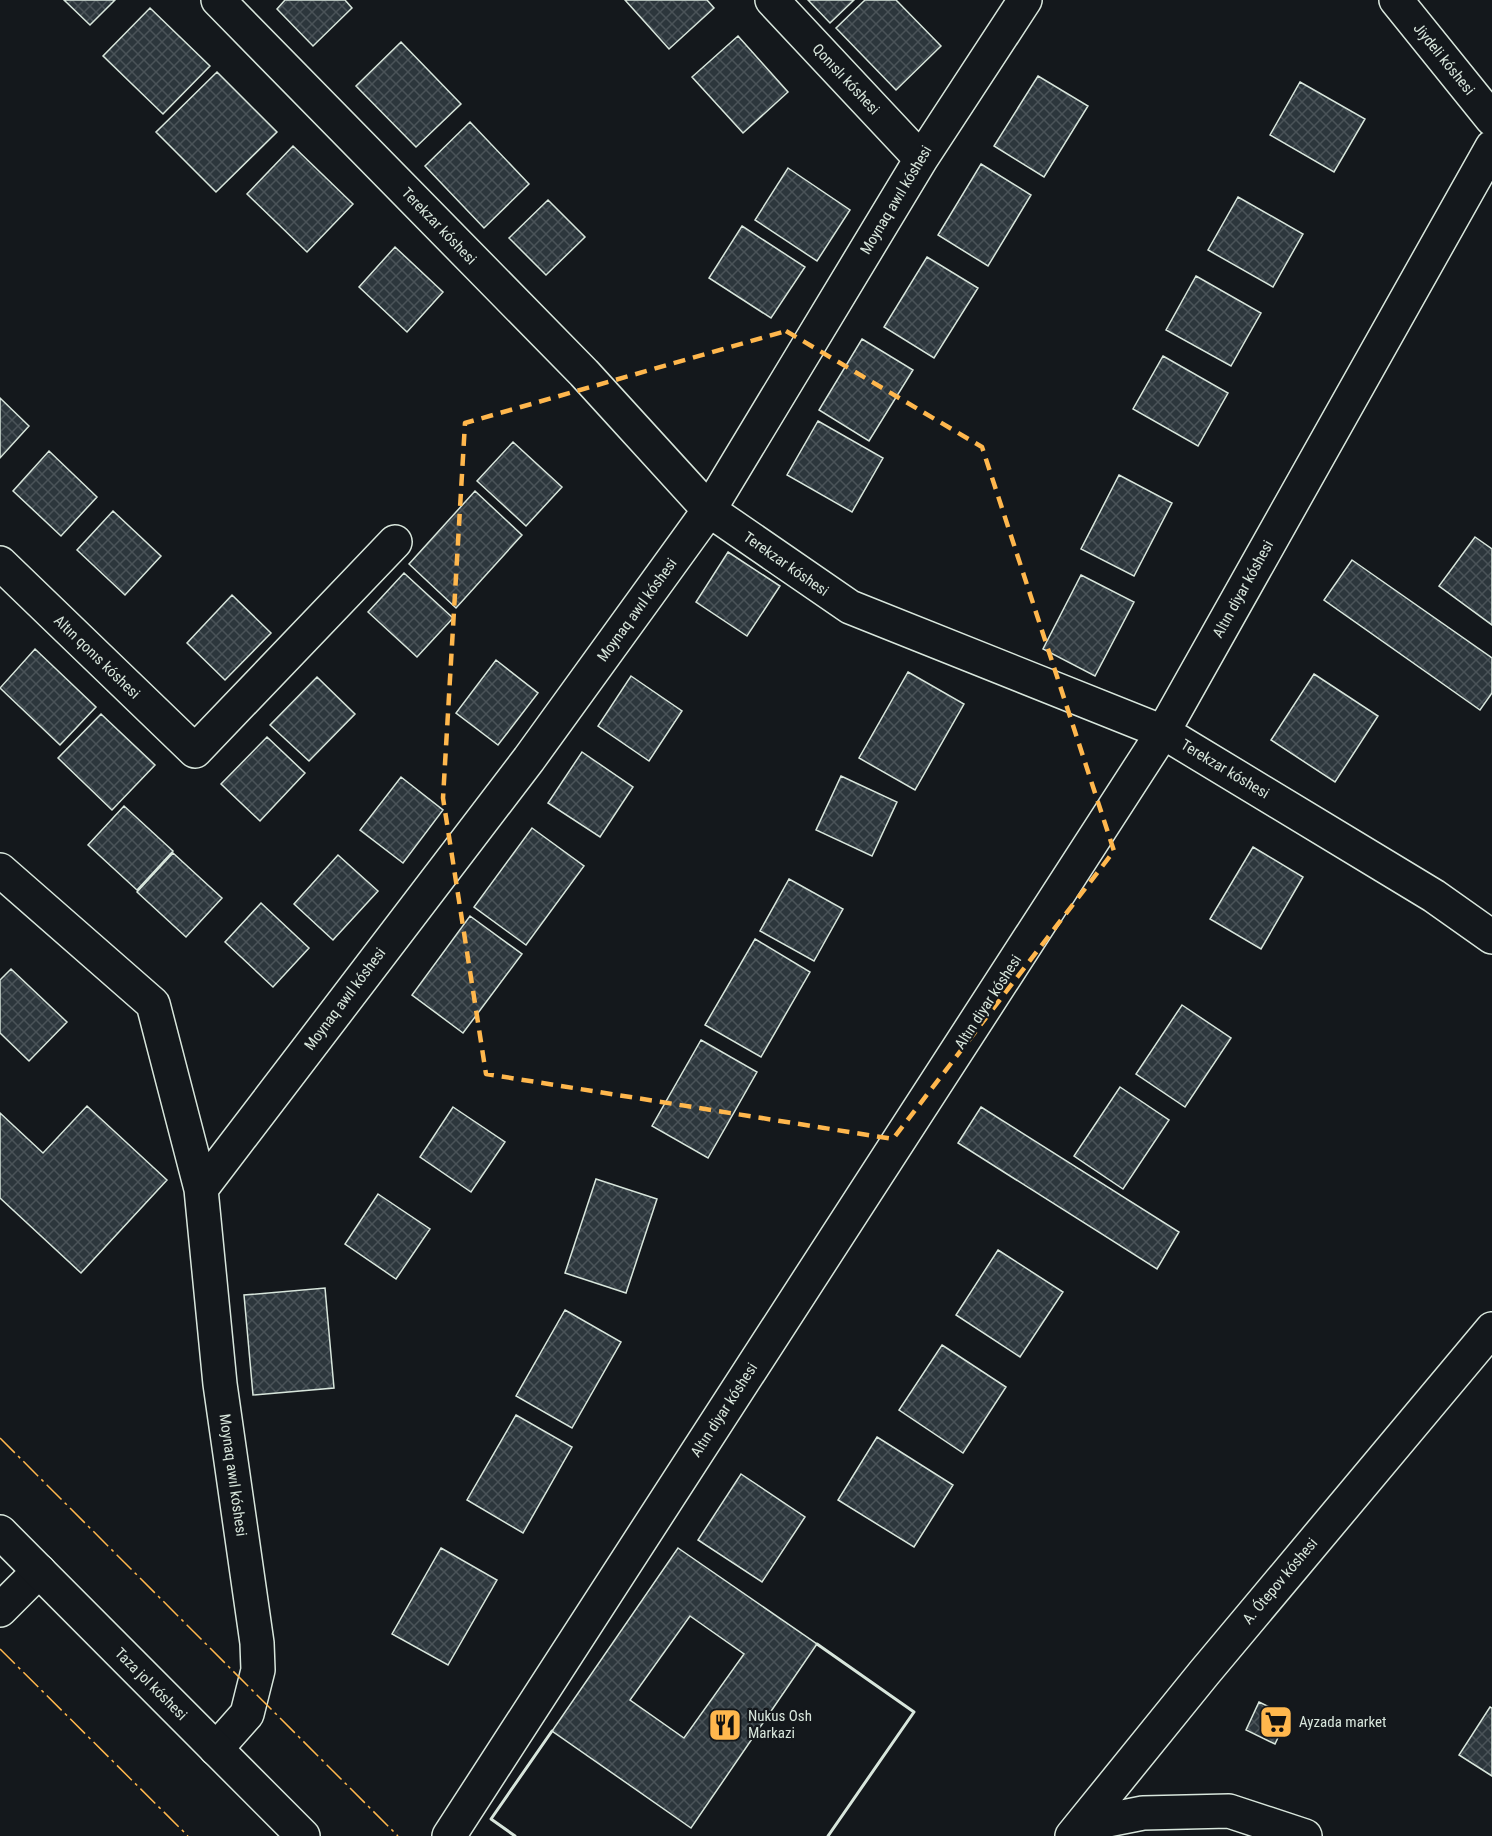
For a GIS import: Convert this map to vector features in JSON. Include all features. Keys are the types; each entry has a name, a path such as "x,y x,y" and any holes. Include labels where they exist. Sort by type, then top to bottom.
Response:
{"street":[{"name":"Terekzar kóshesi","path":"218,0 584,373 709,510 850,607 1163,732 1434,896 1492,937"},
{"name":"Qonıslı kóshesi","path":"772,0 921,159"},
{"name":"Moynaq awıl kóshesi","path":"201,1189 529,759 709,510 921,159 1026,0"},
{"name":"Jiydeli kóshesi","path":"1396,0 1492,119"},
{"name":"Altın diyar kóshesi","path":"449,1836 1163,732 1492,147"},
{"name":"Altın qonıs kóshesi","path":"0,563 195,751 395,542"},
{"name":"Moynaq awıl kóshesi","path":"0,870 153,1004 201,1189 220,1384 257,1643 258,1670 247,1714 216,1749"},
{"name":"A. Ótepov kóshesi","path":"1078,1830 1203,1673 1492,1329"},
{"name":"Taza jol kóshesi","path":"0,1532 303,1836"},
{"path":"0,1610 39,1571"},
{"path":"1078,1830 1149,1825 1229,1810 1305,1836"}],"highlighted area":[{"path":"786,331 982,447 1114,851 893,1139 486,1074 443,798 465,423"}],"building":[{"path":"64,0 115,0 90,25"},
{"path":"285,0 345,0 352,8 313,46 277,9"},
{"path":"625,0 707,0 714,8 669,49"},
{"path":"808,0 854,0 830,23"},
{"path":"865,0 896,0 941,46 896,90 836,28"},
{"path":"150,8 210,66 163,114 103,56"},
{"path":"738,36 788,92 743,133 692,77"},
{"path":"401,42 461,104 416,147 356,86"},
{"path":"217,72 277,132 216,192 156,132"},
{"path":"1038,76 1088,106 1044,177 994,146"},
{"path":"1300,82 1365,119 1334,172 1270,135"},
{"path":"470,122 529,184 484,228 425,166"},
{"path":"293,146 353,204 307,252 247,194"},
{"path":"981,164 1031,195 988,266 938,235"},
{"path":"788,168 850,210 817,261 755,220"},
{"path":"1238,197 1303,234 1273,287 1208,250"},
{"path":"548,200 585,237 546,275 509,238"},
{"path":"742,226 805,267 771,318 709,278"},
{"path":"395,247 443,292 407,332 359,287"},
{"path":"927,257 978,288 934,358 884,327"},
{"path":"1196,276 1261,313 1231,366 1166,330"},
{"path":"862,339 913,370 869,441 819,410"},
{"path":"1163,356 1228,393 1198,446 1133,409"},
{"path":"0,398 29,426 0,458"},
{"path":"818,421 883,458 852,512 787,475"},
{"path":"513,442 562,487 526,526 477,481"},
{"path":"49,451 97,497 61,536 13,491"},
{"path":"1119,475 1172,503 1134,576 1081,549"},
{"path":"475,491 522,535 456,608 409,564"},
{"path":"113,511 161,556 125,595 77,550"},
{"path":"1475,537 1492,549 1492,625 1439,586"},
{"path":"728,552 780,586 747,636 696,602"},
{"path":"1352,560 1492,658 1492,693 1480,710 1324,600"},
{"path":"404,573 453,618 417,657 368,612"},
{"path":"1081,575 1134,602 1095,676 1043,649"},
{"path":"232,595 271,633 225,680 187,643"},
{"path":"35,649 96,707 60,745 0,688"},
{"path":"496,660 538,693 498,745 456,713"},
{"path":"908,672 964,704 915,790 859,758"},
{"path":"1314,674 1378,716 1335,782 1271,740"},
{"path":"631,676 682,711 649,761 598,726"},
{"path":"317,677 355,714 309,761 270,725"},
{"path":"101,714 155,765 112,810 58,758"},
{"path":"267,737 305,773 260,821 221,784"},
{"path":"582,752 633,787 600,837 548,803"},
{"path":"841,776 897,802 872,856 816,830"},
{"path":"401,777 443,810 403,863 360,830"},
{"path":"124,806 173,851 137,890 88,845"},
{"path":"532,828 584,866 526,945 474,907"},
{"path":"1253,847 1303,877 1261,949 1210,919"},
{"path":"173,853 222,898 186,937 137,892"},
{"path":"338,855 378,891 333,940 294,904"},
{"path":"789,879 843,909 814,961 760,931"},
{"path":"261,903 309,948 273,987 225,942"},
{"path":"470,916 522,954 463,1033 412,995"},
{"path":"755,939 810,972 761,1057 705,1025"},
{"path":"11,969 67,1022 29,1061 0,1033 0,980"},
{"path":"1182,1005 1231,1038 1185,1107 1136,1074"},
{"path":"701,1040 757,1072 708,1158 652,1126"},
{"path":"1120,1087 1169,1120 1123,1189 1074,1156"},
{"path":"87,1106 167,1180 81,1273 0,1198 0,1113 43,1153"},
{"path":"453,1107 505,1142 471,1192 420,1157"},
{"path":"981,1107 1179,1232 1157,1269 958,1143"},
{"path":"596,1179 657,1199 626,1293 565,1273"},
{"path":"378,1194 430,1229 396,1279 345,1244"},
{"path":"998,1250 1063,1292 1020,1357 956,1315"},
{"path":"325,1288 334,1388 253,1395 244,1295"},
{"path":"565,1310 621,1342 572,1428 516,1396"},
{"path":"942,1345 1006,1387 963,1453 899,1410"},
{"path":"516,1415 572,1447 523,1533 467,1500"},
{"path":"877,1437 953,1485 914,1547 838,1500"},
{"path":"741,1474 805,1517 762,1582 698,1540"},
{"path":"441,1548 497,1580 448,1665 392,1634"},
{"path":"678,1548 817,1644 691,1828 552,1731","holes":["690,1616 744,1654 684,1738 630,1700"]},
{"path":"1259,1702 1288,1716 1275,1744 1246,1730"},
{"path":"1490,1707 1492,1708 1492,1776 1459,1755"}],"wall":[{"path":"817,1644 914,1712 828,1836"},
{"path":"515,1836 491,1819 552,1731"}],"power":[{"path":"0,1438 398,1836"},
{"path":"0,1649 188,1836"}],"place":[{"name":"Ayzada market","path":"1276,1722"},
{"name":"Nukus Osh Markazi","path":"725,1725"}]}
